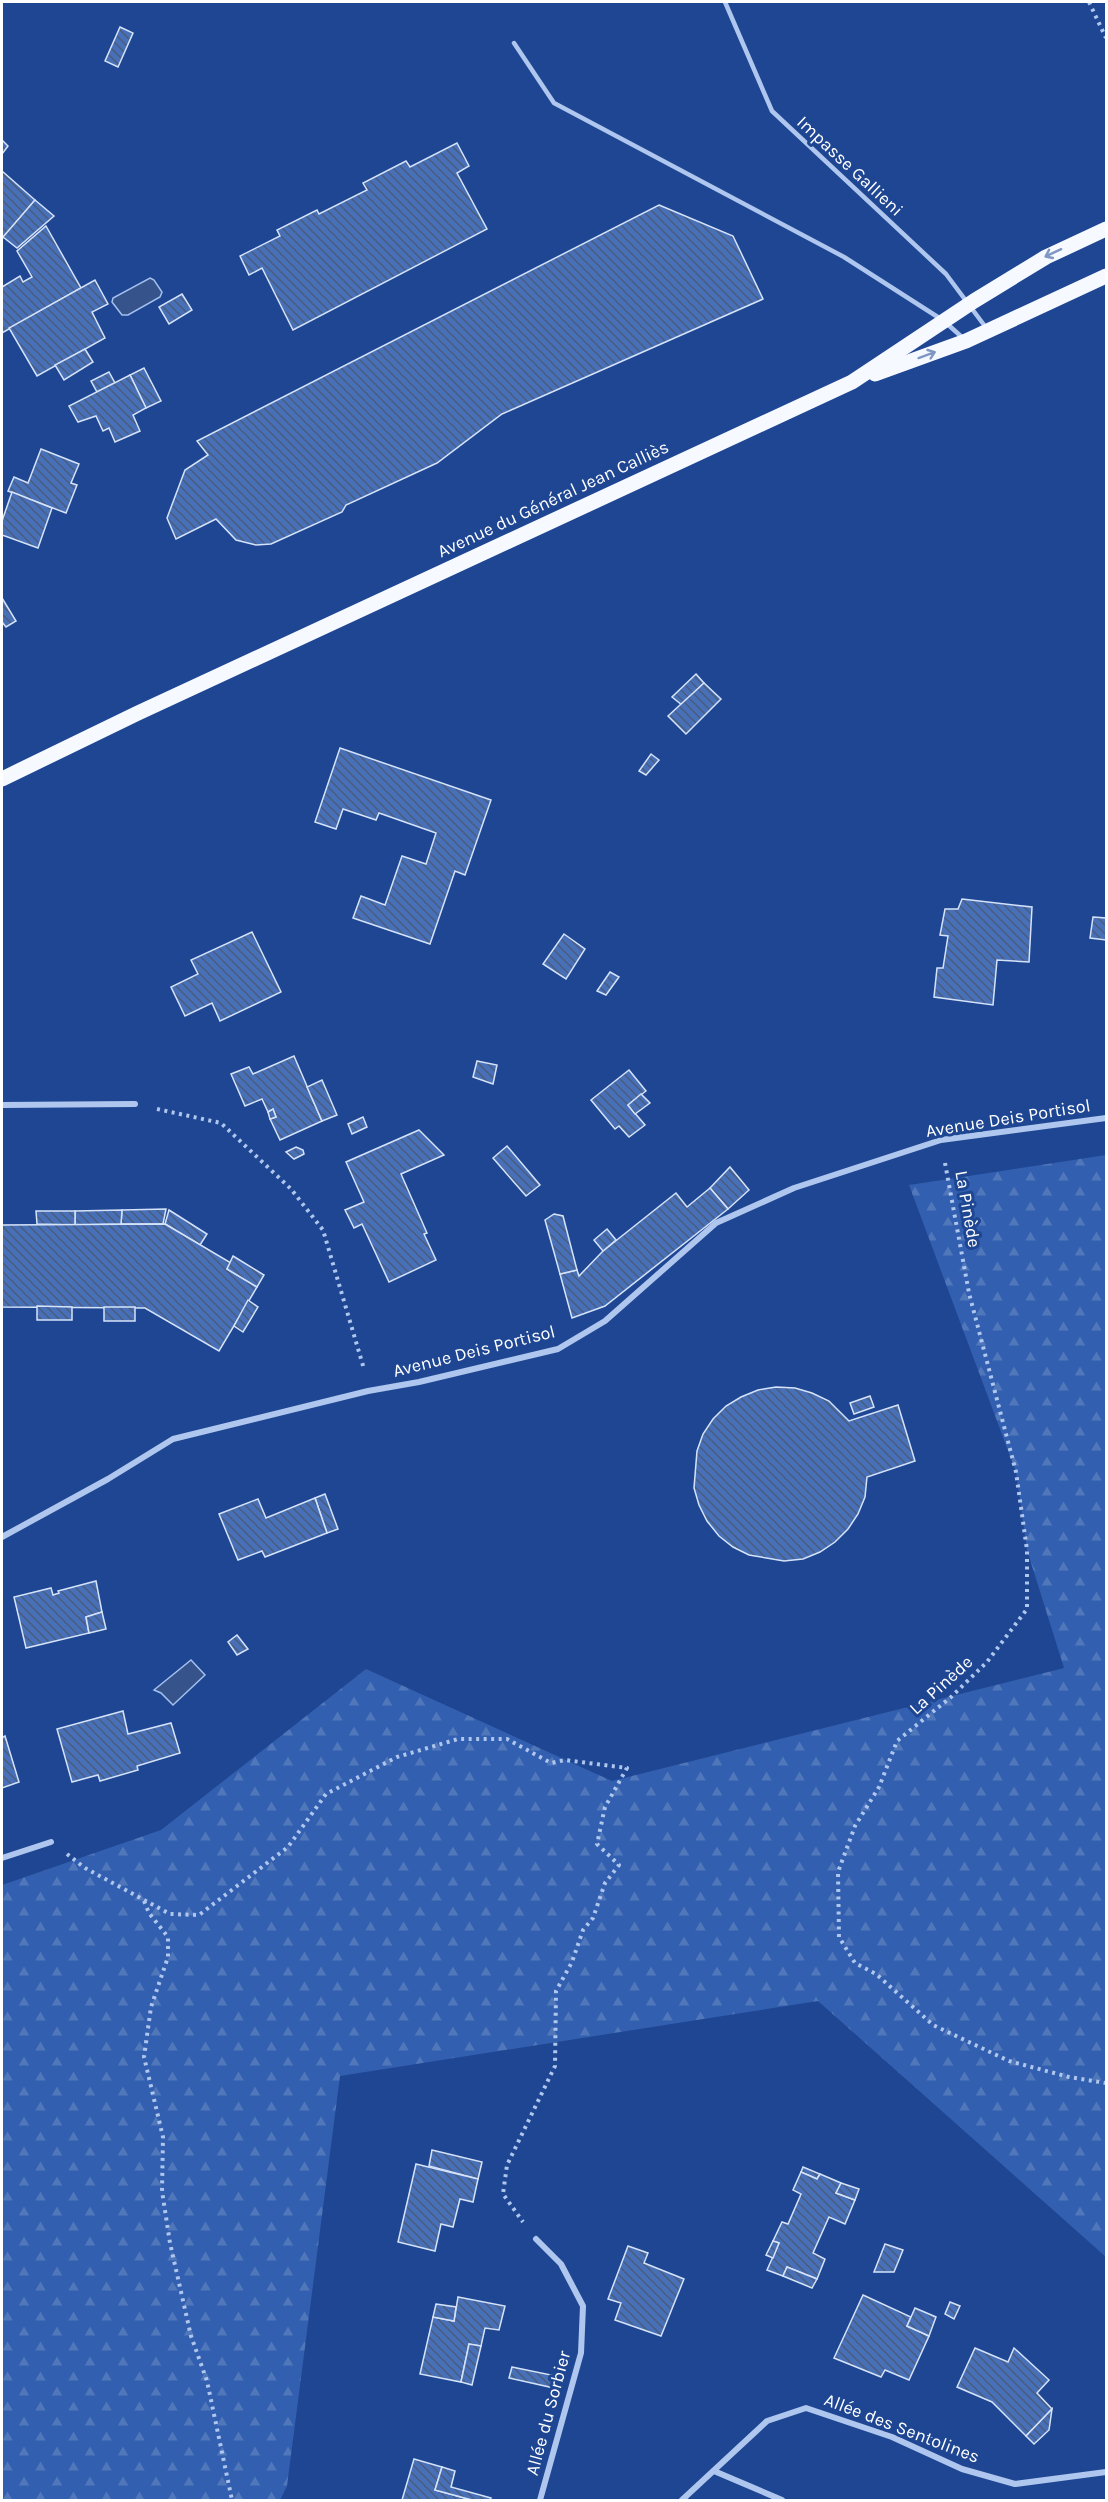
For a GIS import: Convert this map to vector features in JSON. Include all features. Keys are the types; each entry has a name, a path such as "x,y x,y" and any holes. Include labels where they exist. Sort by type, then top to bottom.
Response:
{"main road":[{"name":"Avenue du Général Jean Calliès","path":"2,779 148,708 852,382 967,305 1046,257 1107,229"},
{"path":"852,382 966,341 1107,276"}],"street":[{"path":"2,1105 135,1104"},
{"name":"Avenue Deis Portisol","path":"2,1537 108,1479 173,1439 368,1391 419,1382 558,1349 605,1321 716,1223 794,1188 941,1140 1107,1118"},
{"path":"2,1858 51,1842"},
{"name":"Allée du Sorbier","path":"536,2239 561,2264 583,2306 581,2353 540,2500"},
{"name":"Allée des Sentolines","path":"682,2500 767,2421 806,2408 892,2437 962,2469 1015,2484 1107,2472"},
{"path":"714,2471 782,2500"}],"lane":[{"name":"Impasse Gallieni","path":"725,2 772,111 946,274 967,305 988,330"},
{"path":"514,43 555,103 844,257 944,321 966,341"}],"path":[{"path":"1089,2 1107,38"},
{"path":"135,1104 220,1123 291,1189 323,1230 361,1353 368,1391"},
{"name":"La Pinède","path":"941,1140 969,1293 1016,1472 1027,1550 1028,1609 987,1662 951,1697 897,1741 879,1787 855,1826 838,1872 838,1937 855,1963 876,1974 933,2025 1009,2061 1069,2077 1107,2083"},
{"path":"51,1842 85,1868 170,1914 199,1915 288,1847 326,1794 397,1757 458,1739 507,1739 551,1763 565,1760 627,1768 605,1807 597,1844 619,1865 605,1883 593,1918 582,1930 573,1962 556,1991 555,2066 507,2165 503,2194 536,2239"},
{"path":"144,1900 149,1913 168,1937 168,1956 151,2007 144,2057 163,2137 162,2191 170,2243 191,2336 207,2381 232,2500"}],"green space":[{"path":"1106,1155 1106,2257 818,2001 340,2076 287,2486 280,2500 2,2500 2,1885 161,1830 366,1669 612,1781 1064,1668 1027,1550 1016,1472 909,1185"}],"shaded area":[{"path":"150,278 162,292 160,297 128,315 122,315 112,302 113,298"},
{"path":"191,1660 205,1675 173,1705 161,1693 154,1690"}],"building":[{"path":"120,27 133,33 118,67 105,61"},
{"path":"2,140 8,146 2,154"},
{"path":"457,143 469,166 457,173 487,229 293,330 262,268 249,275 240,256 280,236 277,230 317,210 319,214 367,190 363,183 406,161 410,167"},
{"path":"2,171 35,200 2,239"},
{"path":"35,200 54,216 17,248 3,237"},
{"path":"659,205 733,236 763,299 502,414 437,463 346,505 342,512 271,544 256,545 236,540 216,519 176,539 167,518 185,470 208,455 197,441"},
{"path":"46,226 81,288 2,333 2,287 20,276 23,282 32,277 17,251"},
{"path":"95,280 108,304 92,312 105,338 37,376 9,328"},
{"path":"182,294 192,310 169,324 159,307"},
{"path":"85,349 93,362 64,380 55,365"},
{"path":"144,368 161,401 146,408 130,375"},
{"path":"109,372 115,383 97,392 91,381"},
{"path":"130,375 146,408 133,415 140,431 115,442 109,428 103,431 96,416 78,422 69,406"},
{"path":"41,449 79,464 71,483 77,485 66,513 8,491 14,477 28,483"},
{"path":"12,492 52,508 38,548 2,535 2,521"},
{"path":"2,598 16,621 6,627 2,622"},
{"path":"696,674 704,683 682,705 672,697"},
{"path":"704,683 721,699 686,734 668,716"},
{"path":"340,748 491,800 465,875 455,871 430,944 353,918 361,896 385,905 402,856 426,864 436,833 379,813 376,820 343,809 336,829 315,822"},
{"path":"651,754 659,760 646,775 639,771"},
{"path":"962,899 1032,907 1029,962 997,960 993,1005 934,997 937,968 943,968 948,936 940,935 945,909 958,909"},
{"path":"1093,917 1106,918 1106,940 1090,938"},
{"path":"252,932 281,992 220,1021 212,1003 185,1016 171,987 198,974 191,960"},
{"path":"564,934 585,949 566,979 543,964"},
{"path":"610,972 619,977 606,995 597,991"},
{"path":"294,1056 322,1121 280,1140 270,1119 276,1117 273,1109 268,1112 262,1099 245,1106 231,1074 249,1067 253,1074"},
{"path":"477,1061 497,1065 493,1084 473,1077"},
{"path":"629,1070 646,1091 628,1105 645,1125 629,1137 619,1126 615,1129 591,1100"},
{"path":"322,1080 337,1115 322,1121 307,1087"},
{"path":"641,1094 650,1103 635,1114 628,1105"},
{"path":"273,1109 276,1117 270,1119 268,1112"},
{"path":"363,1117 367,1127 352,1134 348,1124"},
{"path":"419,1130 444,1155 401,1174 427,1233 424,1234 436,1260 389,1282 362,1224 354,1228 345,1210 364,1202 346,1162"},
{"path":"507,1146 540,1185 526,1196 493,1158"},
{"path":"296,1147 303,1150 304,1154 294,1159 286,1152"},
{"path":"730,1167 749,1190 728,1209 710,1188"},
{"path":"710,1188 728,1209 605,1306 572,1318 560,1274 577,1270 579,1276 603,1251 676,1193 687,1207"},
{"path":"166,1209 163,1224 121,1224 122,1210"},
{"path":"122,1210 121,1224 75,1225 75,1211"},
{"path":"169,1210 207,1234 200,1245 165,1224"},
{"path":"36,1211 75,1211 75,1225 37,1224"},
{"path":"554,1214 563,1216 577,1270 560,1274 545,1220"},
{"path":"165,1224 231,1263 227,1269 257,1287 219,1351 145,1308 2,1307 2,1225"},
{"path":"607,1229 616,1240 603,1251 594,1240"},
{"path":"233,1256 264,1275 257,1287 227,1269"},
{"path":"248,1300 258,1307 243,1332 234,1326"},
{"path":"37,1306 72,1307 72,1320 37,1320"},
{"path":"104,1307 135,1307 135,1321 104,1321"},
{"path":"776,1387 795,1388 812,1393 829,1401 849,1421 898,1405 915,1461 867,1477 865,1497 848,1529 820,1552 803,1559 784,1561 749,1555 733,1547 719,1536 707,1521 694,1488 697,1451 703,1434 713,1419 726,1406 741,1397 758,1390"},
{"path":"870,1396 874,1407 854,1414 850,1403"},
{"path":"325,1494 338,1529 327,1533 315,1498"},
{"path":"315,1498 327,1533 265,1557 262,1551 238,1560 219,1514 258,1499 266,1518"},
{"path":"96,1581 102,1612 86,1617 89,1633 26,1648 14,1597 51,1588 53,1595 59,1593 58,1591"},
{"path":"102,1612 106,1629 89,1633 86,1617"},
{"path":"237,1635 248,1649 237,1655 228,1642"},
{"path":"123,1711 128,1734 171,1723 180,1753 137,1766 138,1770 100,1781 98,1775 72,1782 57,1729"},
{"path":"5,1736 19,1782 2,1788 2,1738"},
{"path":"432,2150 482,2162 478,2179 429,2166"},
{"path":"416,2164 478,2179 473,2202 460,2199 453,2227 441,2224 435,2251 398,2242"},
{"path":"803,2167 820,2174 817,2179 801,2172"},
{"path":"801,2172 817,2179 820,2174 841,2183 836,2193 855,2200 845,2224 829,2217 813,2253 825,2259 817,2279 787,2267 783,2276 767,2270 779,2243 773,2241 782,2222 788,2224 801,2194 793,2190"},
{"path":"841,2183 859,2189 855,2200 836,2193"},
{"path":"773,2241 779,2243 773,2258 766,2255"},
{"path":"885,2244 903,2250 894,2272 874,2272"},
{"path":"628,2246 648,2253 644,2263 684,2279 661,2336 615,2320 621,2303 608,2299"},
{"path":"787,2267 817,2279 812,2288 783,2276"},
{"path":"863,2295 911,2317 907,2326 929,2336 909,2380 885,2370 881,2377 834,2358"},
{"path":"458,2297 505,2306 499,2330 485,2328 481,2346 469,2344 461,2382 420,2374 433,2317 454,2321"},
{"path":"950,2302 960,2306 954,2319 945,2314"},
{"path":"436,2304 456,2307 454,2321 433,2317"},
{"path":"915,2308 936,2317 929,2336 907,2326"},
{"path":"469,2344 481,2346 472,2385 461,2382"},
{"path":"975,2348 1008,2362 1014,2348 1049,2380 1037,2393 1052,2409 1026,2436 992,2402 957,2387"},
{"path":"512,2367 556,2376 554,2388 509,2378"},
{"path":"1052,2409 1049,2430 1034,2444 1026,2436"},
{"path":"414,2459 442,2467 435,2490 472,2500 402,2500"},
{"path":"442,2467 455,2471 451,2487 491,2498 490,2500 472,2500 435,2490"}]}
